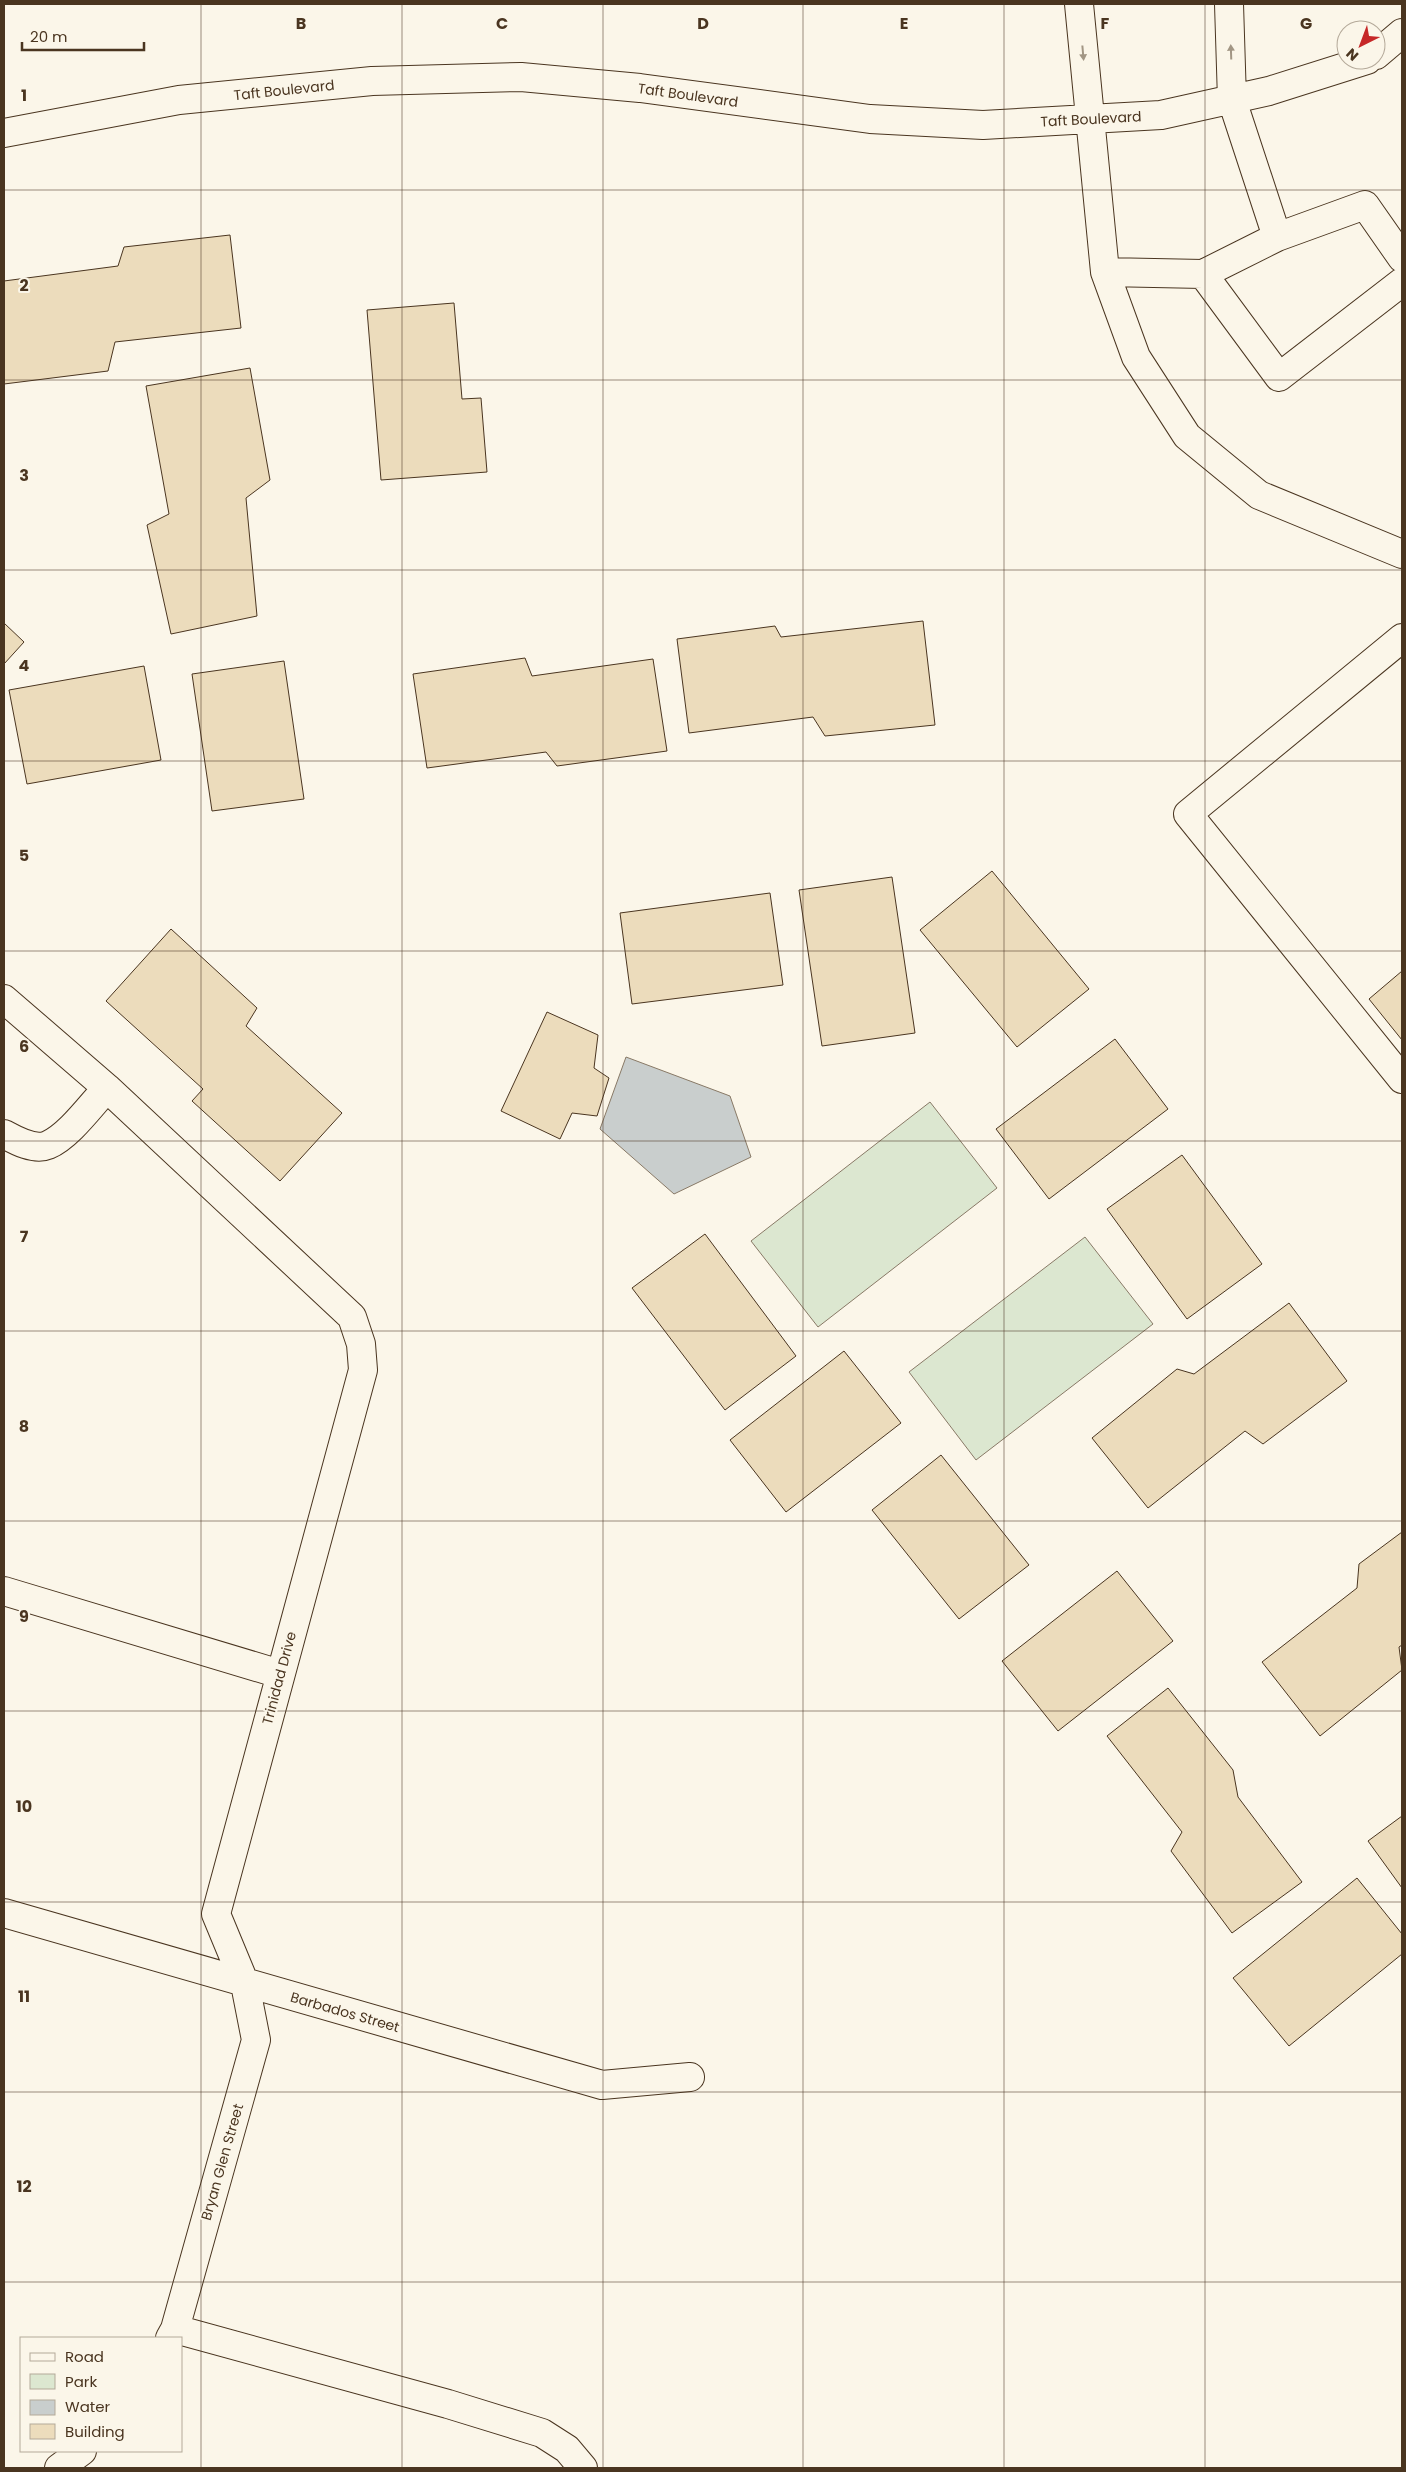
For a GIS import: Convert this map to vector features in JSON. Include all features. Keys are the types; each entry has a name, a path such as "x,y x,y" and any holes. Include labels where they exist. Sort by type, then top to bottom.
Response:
{"street":[{"path":"1085,4 1089,120 1105,272 1136,358 1187,436 1260,495 1402,554"},
{"path":"1229,4 1232,100 1278,237"},
{"path":"1386,47 1402,33"},
{"path":"1386,53 1402,48"},
{"name":"Taft Boulevard","path":"5,128 188,99 372,81 521,77 640,88 870,120 983,126 1161,115 1269,92 1336,70"},
{"path":"1105,272 1203,274 1278,237 1364,205 1402,258"},
{"path":"1203,274 1279,377 1402,282"},
{"path":"1402,638 1188,814 1402,1079"},
{"path":"4,999 107,1088 65,1134 47,1146 22,1144 4,1134"},
{"name":"Trinidad Drive","path":"107,1088 352,1317 360,1344 363,1370 216,1914 245,1984"},
{"path":"4,1591 280,1674"},
{"name":"Barbados Street","path":"4,1913 245,1984 602,2085 690,2077"},
{"name":"Bryan Glen Street","path":"173,2334 256,2040 245,1984"},
{"path":"173,2334 448,2404 542,2433 567,2449 583,2468"},
{"path":"60,2468 81,2452"}],"green space":[{"path":"930,1102 997,1188 818,1327 751,1241"},
{"path":"1085,1237 1153,1324 976,1460 909,1372"}],"water":[{"path":"626,1057 730,1096 751,1157 674,1194 600,1129"}],"building":[{"path":"230,235 241,328 115,342 108,371 4,384 4,281 118,266 124,247"},
{"path":"454,303 462,399 481,398 487,472 381,480 367,310"},
{"path":"250,368 270,480 246,498 257,616 171,634 147,525 169,514 146,386"},
{"path":"923,621 935,725 825,736 813,717 689,733 677,639 775,626 781,637"},
{"path":"4,623 24,642 4,664"},
{"path":"525,658 532,676 653,659 667,751 557,766 546,752 427,768 413,674"},
{"path":"284,661 304,799 212,811 192,674"},
{"path":"144,666 161,760 27,784 9,690"},
{"path":"992,871 1089,989 1017,1047 920,930"},
{"path":"892,877 915,1033 822,1046 799,890"},
{"path":"770,893 783,985 632,1004 620,913"},
{"path":"171,929 257,1008 246,1026 342,1113 280,1181 192,1101 203,1089 106,1001"},
{"path":"1402,971 1402,1040 1369,999"},
{"path":"547,1012 598,1035 594,1068 609,1078 597,1116 572,1113 560,1139 501,1111"},
{"path":"1115,1039 1168,1109 1049,1199 996,1129"},
{"path":"1182,1155 1262,1264 1187,1319 1107,1209"},
{"path":"705,1234 796,1356 725,1410 632,1288"},
{"path":"1289,1303 1347,1381 1263,1444 1245,1431 1148,1508 1092,1438 1177,1369 1194,1374"},
{"path":"844,1351 901,1423 786,1512 730,1440"},
{"path":"941,1455 1029,1565 959,1619 872,1510"},
{"path":"1402,1532 1402,1645 1399,1647 1402,1670 1320,1736 1262,1662 1357,1588 1359,1564"},
{"path":"1117,1571 1173,1641 1058,1731 1002,1661"},
{"path":"1168,1688 1233,1770 1238,1797 1302,1882 1232,1933 1171,1851 1182,1832 1107,1736"},
{"path":"1402,1816 1402,1888 1368,1841"},
{"path":"1357,1878 1402,1934 1402,1954 1289,2046 1233,1978"}]}
